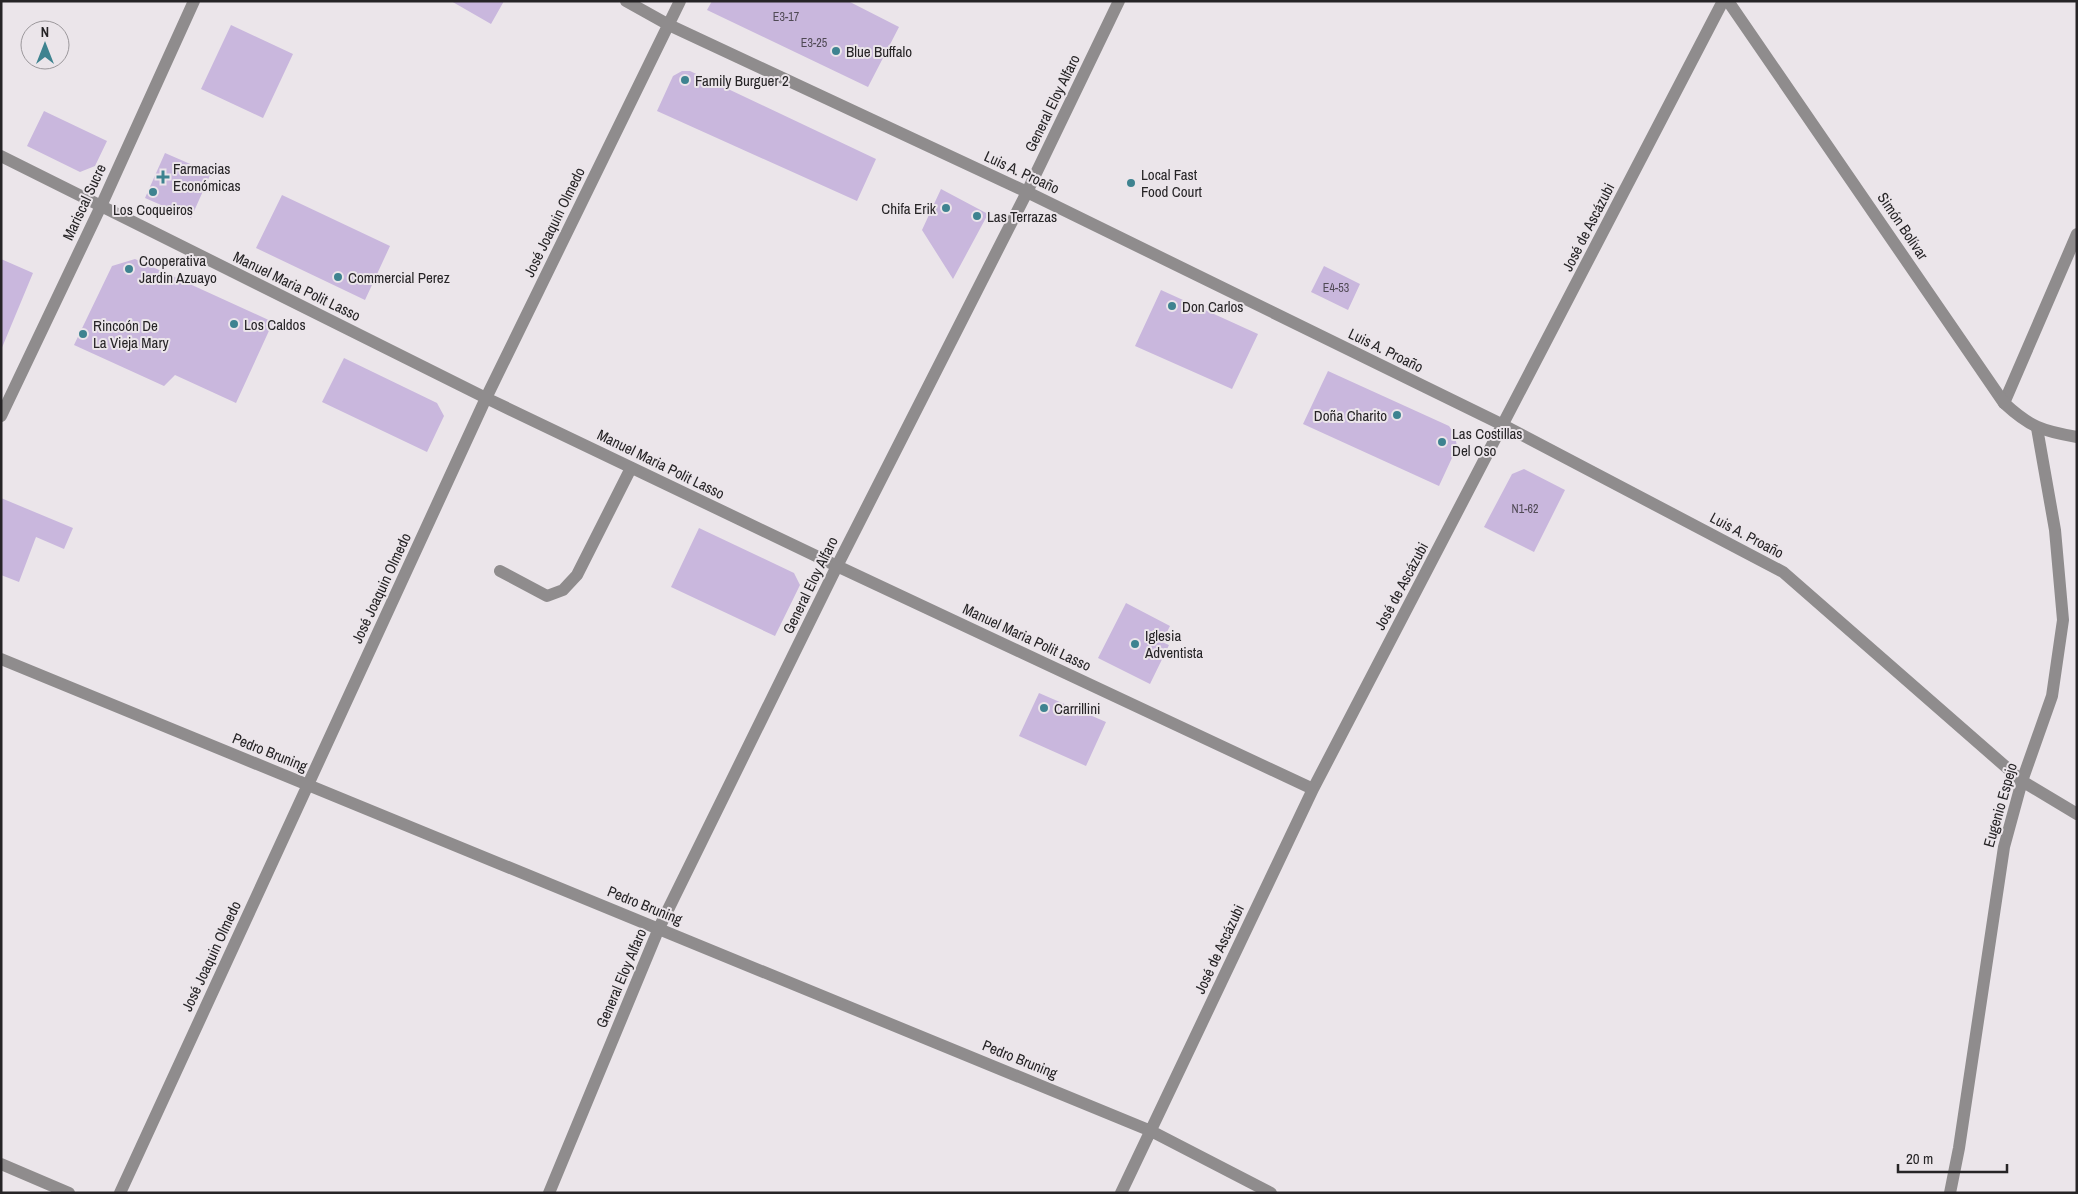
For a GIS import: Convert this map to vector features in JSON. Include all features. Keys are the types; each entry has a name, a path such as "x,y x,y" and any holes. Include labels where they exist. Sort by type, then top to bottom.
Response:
{"street":[{"name":"Mariscal Sucre","path":"1,416 101,206 194,1"},
{"name":"Luis A. Proaño","path":"626,1 669,25 1027,192 1503,426 1783,572 2022,781 2077,814"},
{"name":"José Joaquin Olmedo","path":"120,1193 486,398 680,1"},
{"name":"General Eloy Alfaro","path":"549,1193 659,928 837,566 1027,192 1119,1"},
{"name":"José de Ascázubi","path":"1121,1193 1312,789 1723,1"},
{"name":"Simón Bolívar","path":"1728,1 2004,403 2036,428 2077,437"},
{"name":"Manuel Maria Polit Lasso","path":"1,156 486,398 837,566 1312,789"},
{"path":"2004,403 2077,234"},
{"name":"Eugenio Espejo","path":"1950,1193 1959,1148 2004,847 2022,781 2052,696 2063,620 2055,530 2036,428"},
{"path":"500,572 547,596 563,590 577,575 631,468"},
{"name":"Pedro Bruning","path":"1,659 1151,1131 1271,1193"},
{"path":"1,1164 69,1193"}],"building":[{"path":"451,1 504,1 491,24"},
{"path":"712,1 848,1 899,27 868,87 707,10"},
{"path":"231,25 293,54 263,118 201,89"},
{"path":"682,71 690,71 876,159 857,201 657,111 673,76"},
{"path":"44,111 107,141 95,166 80,172 27,146"},
{"path":"165,153 211,173 191,218 145,198"},
{"path":"941,189 988,214 953,279 922,230"},
{"path":"282,195 390,246 365,300 256,248"},
{"path":"1,259 33,273 1,350"},
{"path":"135,259 273,322 236,403 175,375 164,386 74,345 112,266"},
{"path":"1324,266 1360,284 1348,310 1311,292"},
{"path":"1161,290 1258,334 1232,389 1135,346"},
{"path":"344,358 437,403 444,416 427,452 322,402"},
{"path":"1328,371 1449,426 1455,435 1457,447 1439,486 1303,424"},
{"path":"1524,469 1565,490 1534,552 1484,527 1512,474"},
{"path":"1,498 73,528 64,549 36,537 19,582 1,575"},
{"path":"699,528 794,573 800,585 775,636 671,587"},
{"name":"Iglesia Adventista","path":"1126,603 1170,626 1162,642 1169,645 1150,684 1098,658"},
{"path":"1039,693 1106,722 1086,766 1019,736"}],"place":[{"name":"Blue Buffalo","path":"836,51"},
{"name":"Family Burguer 2","path":"685,80"},
{"name":"Farmacias Económicas","path":"163,177"},
{"name":"Local Fast Food Court","path":"1131,183"},
{"name":"Los Coqueiros","path":"153,192"},
{"name":"Chifa Erik","path":"946,208"},
{"name":"Las Terrazas","path":"977,216"},
{"name":"Cooperativa Jardin Azuayo","path":"129,269"},
{"name":"Commercial Perez","path":"338,277"},
{"name":"Don Carlos","path":"1172,306"},
{"name":"Los Caldos","path":"234,324"},
{"name":"Rincoón De La Vieja Mary","path":"83,334"},
{"name":"Doña Charito","path":"1397,415"},
{"name":"Las Costillas Del Oso","path":"1442,442"},
{"name":"Iglesia Adventista","path":"1135,644"},
{"name":"Carrillini","path":"1044,708"}]}
